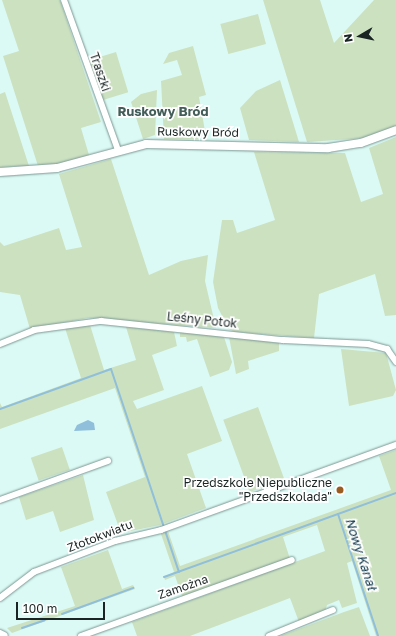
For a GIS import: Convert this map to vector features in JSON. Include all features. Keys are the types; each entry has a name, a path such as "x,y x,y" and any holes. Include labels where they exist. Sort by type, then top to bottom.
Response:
{"street":[{"name":"Traszki","path":"64,0 118,150"},
{"name":"Ruskowy Bród","path":"0,172 57,168 118,150 154,143 328,148 361,143 396,130"},
{"name":"Leśny Potok","path":"0,344 34,330 101,321 283,340 368,344 387,349 396,362"},
{"name":"Złotokwiatu","path":"0,598 34,572 138,533 164,529 396,445"},
{"path":"0,500 108,461"},
{"name":"Zamożna","path":"81,636 292,560"},
{"path":"269,636 333,610"},
{"path":"0,634 4,636"}],"green space":[{"path":"2,0 60,0 101,122 81,128 89,155 56,165 38,166 3,56 19,51"},
{"path":"263,0 320,0 334,43 374,0 396,0 396,126 366,138 307,142"},
{"path":"258,14 266,44 228,54 220,24"},
{"path":"193,46 206,95 199,97 205,131 201,131 199,139 164,139 161,81 182,75 177,60 163,64 169,53"},
{"path":"116,52 128,92 101,101 88,60"},
{"path":"280,80 299,142 249,140 240,108 256,91"},
{"path":"157,90 155,135 143,139 131,102 141,94"},
{"path":"5,92 29,166 0,167 0,94"},
{"path":"396,137 396,315 385,316 375,274 319,294 314,338 235,332 229,329 218,308 213,282 222,220 233,220 237,233 275,220 254,152 345,153 361,202 383,194 369,148"},
{"path":"111,159 149,275 181,261 208,255 205,281 216,328 88,318 30,329 20,295 0,292 0,242 4,246 59,228 66,250 82,247 59,174"},
{"path":"90,325 104,370 136,360 126,327 174,332 177,346 152,355 164,390 133,401 137,409 202,386 222,441 187,454 206,508 160,525 121,533 106,492 145,477 115,388 0,429 0,403 2,407 81,378 65,328"},
{"path":"180,332 224,337 232,362 229,370 210,377 197,339 187,342 186,337 180,337"},
{"path":"229,337 279,343 279,351 248,361 249,369 236,374"},
{"path":"341,349 386,353 396,390 393,396 349,406"},
{"path":"258,407 284,479 250,492 223,420"},
{"path":"62,447 70,470 39,480 31,458"},
{"path":"396,450 396,636 376,636 352,561 347,563 357,603 342,608 339,600 327,605 325,612 299,622 290,598 190,636 137,636 132,622 325,551 317,525 283,537 290,559 182,596 175,576 165,580 164,577 174,572 161,534 168,531 180,566 391,490 379,456"},
{"path":"83,475 94,520 60,532 53,511 26,520 19,497"},
{"path":"108,550 122,589 133,585 135,589 12,633 7,628 75,606 61,567"},
{"path":"359,607 370,636 280,636 344,612"}],"water":[{"path":"88,420 94,423 95,430 74,431 77,425"}],"waterway":[{"path":"0,409 111,369 179,572"},
{"path":"164,577 396,493"},
{"name":"Nowy Kanał","path":"338,514 378,636"},
{"path":"62,614 133,588"},
{"path":"22,628 45,620"}],"place":[{"name":"Przedszkole Niepubliczne \"Przedszkolada\"","path":"340,490"}],"district":[{"name":"Ruskowy Bród","path":"163,111"}]}
